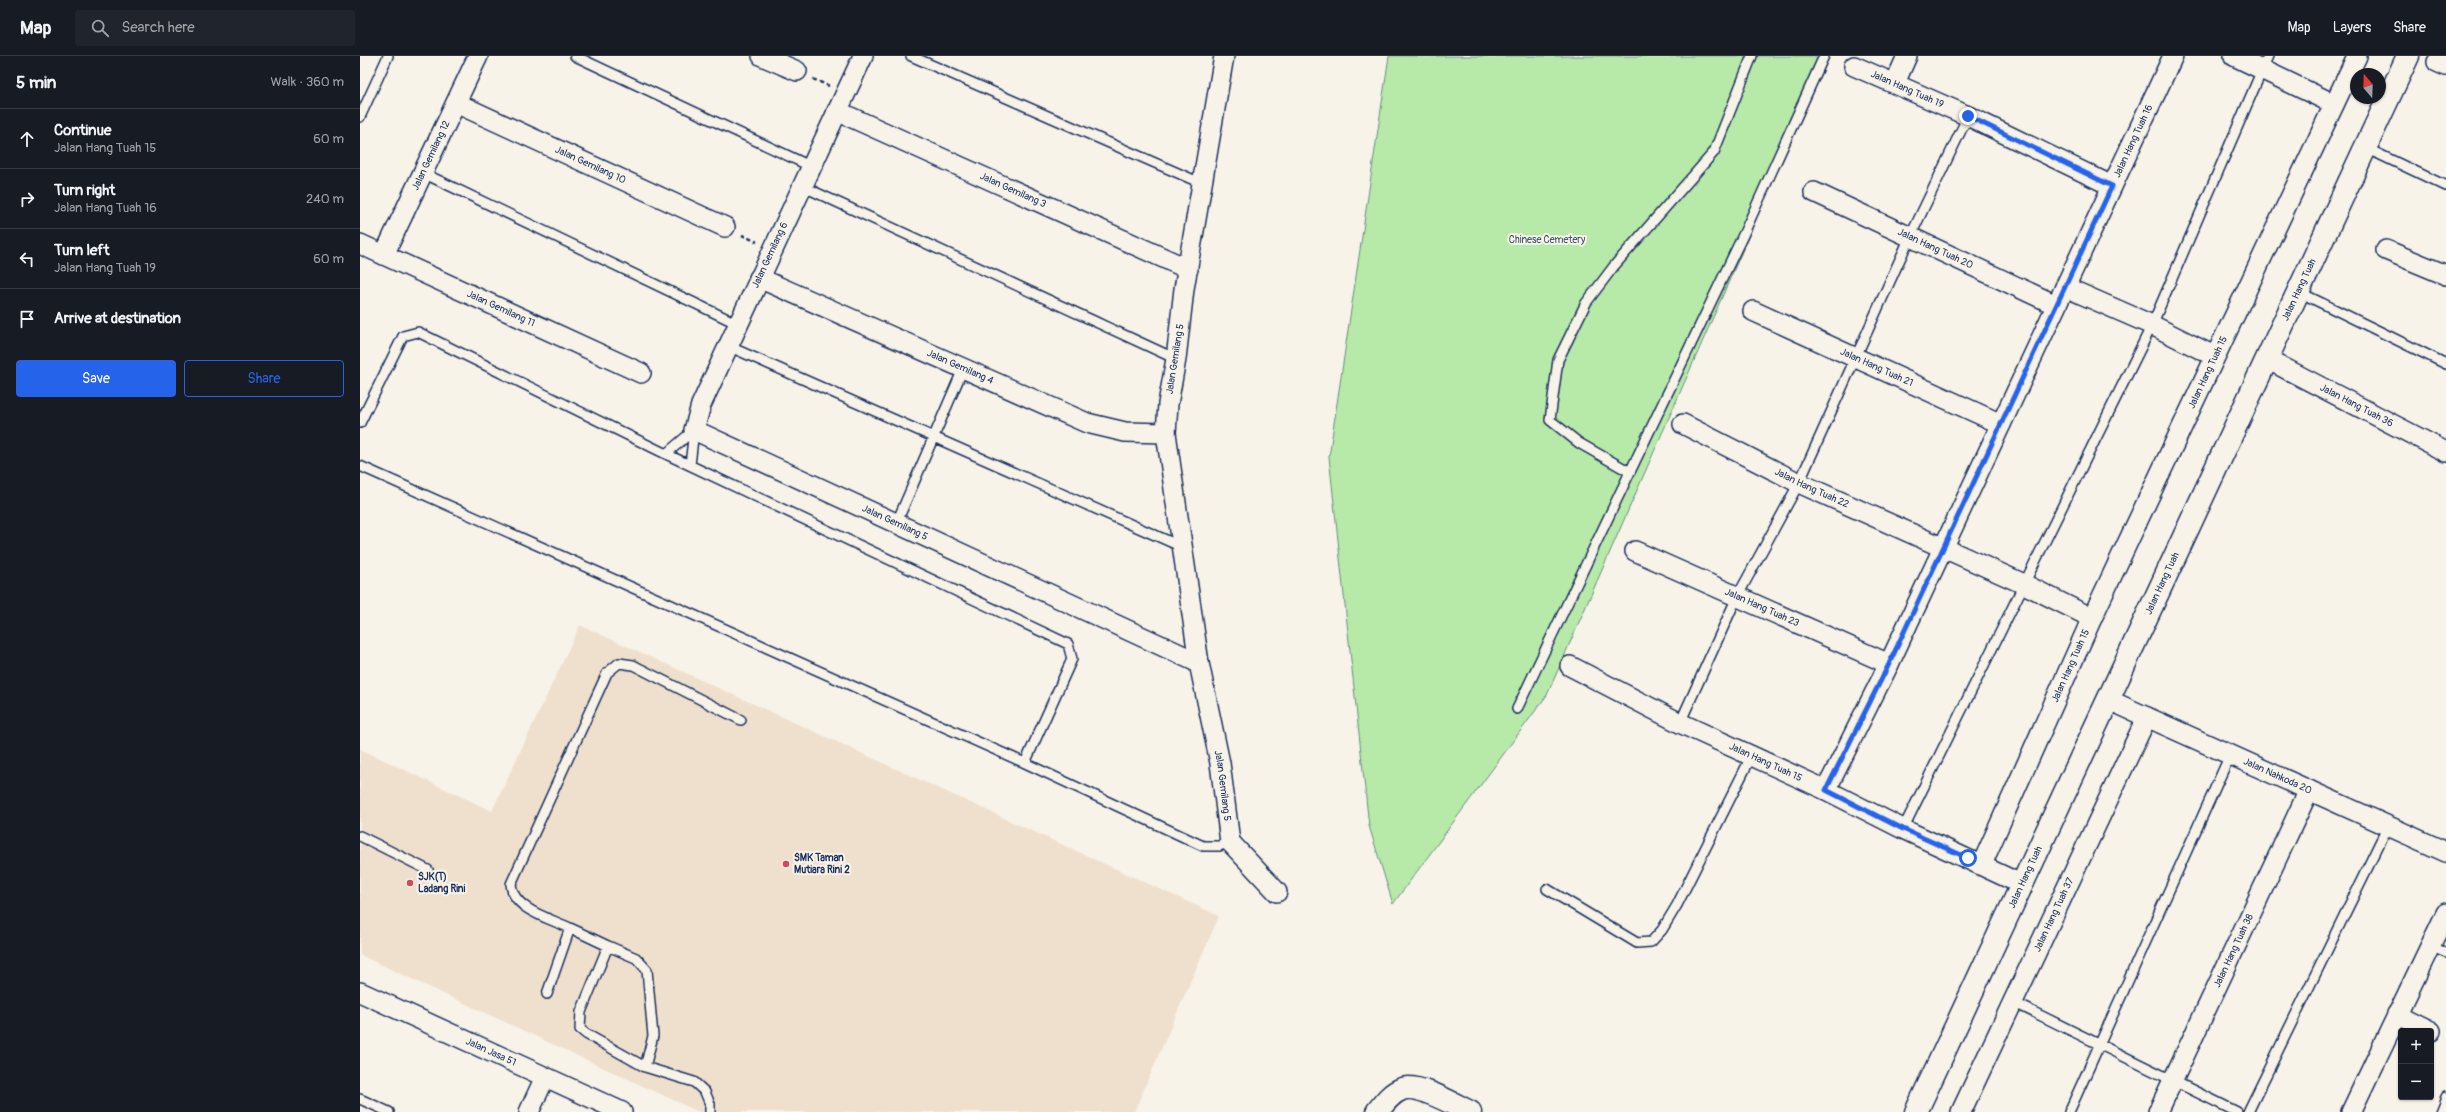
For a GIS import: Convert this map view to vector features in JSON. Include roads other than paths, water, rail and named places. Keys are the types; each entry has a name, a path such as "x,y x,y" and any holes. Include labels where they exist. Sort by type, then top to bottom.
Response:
{"street":[{"name":"Jalan Gemilang 12","path":"384,255 478,56"},
{"path":"762,56 796,71"},
{"name":"Jalan Gemilang 6","path":"694,430 701,405 863,56"},
{"name":"Jalan Gemilang 5","path":"1224,56 1188,269 1176,359 1168,404 1166,433 1184,547 1199,663 1220,763 1230,842"},
{"path":"1895,83 1907,56"},
{"name":"Jalan Hang Tuah 16","path":"1826,790 1889,664 2173,56"},
{"path":"2234,56 2266,63 2334,104"},
{"name":"Jalan Hang Tuah 15","path":"1570,666 1680,723 1751,757 1826,790 1903,829 1982,864 2092,618 2214,356 2357,56"},
{"name":"Jalan Hang Tuah","path":"1916,1112 2408,56"},
{"name":"Jalan Hang Tuah 19","path":"1854,66 1968,116 2112,186"},
{"name":"Jalan Gemilang 10","path":"456,103 725,227"},
{"name":"Jalan Gemilang 3","path":"838,111 1188,269"},
{"name":"Jalan Hang Tuah 20","path":"1814,192 2056,305"},
{"name":"Jalan Gemilang 11","path":"360,244 641,373"},
{"path":"2386,250 2446,275"},
{"name":"Jalan Gemilang 4","path":"759,278 1087,423 1125,432 1166,433"},
{"path":"2065,287 2214,356"},
{"name":"Jalan Hang Tuah 21","path":"1753,311 2001,424"},
{"name":"Jalan Hang Tuah 36","path":"2268,359 2446,452"},
{"name":"Jalan Hang Tuah 22","path":"1683,424 1799,483 1943,549 2024,584 2092,618"},
{"name":"Jalan Gemilang 5","path":"694,430 1199,663"},
{"name":"Jalan Hang Tuah 23","path":"1635,551 1889,664"},
{"name":"Jalan Nahkoda 20","path":"2109,700 2446,852"},
{"name":"Jalan Hang Tuah 37","path":"1961,1112 2147,717"},
{"name":"Jalan Hang Tuah 38","path":"2158,1112 2309,790"},
{"path":"1230,842 1277,892"},
{"path":"1982,864 2023,885"},
{"path":"2351,1112 2397,1014 2438,950 2446,912"},
{"name":"Jalan Jasa 51","path":"360,992 622,1112"},
{"path":"2397,1014 2425,1028"},
{"path":"2434,1032 2446,1038"},
{"path":"529,1112 545,1077"},
{"path":"1377,1112 1387,1099 1403,1088 1419,1089 1470,1112"}],"lane":[{"path":"360,117 388,56"},
{"path":"575,56 812,166"},
{"path":"911,56 1203,184"},
{"path":"1630,472 1580,442 1550,420 1558,360 1586,303 1614,266 1714,152 1752,56"},
{"path":"1517,709 1744,233 1824,56"},
{"path":"1903,829 2152,326 2266,63"},
{"path":"1680,723 1737,597 1799,483 1910,237 1968,116"},
{"path":"2366,148 2446,186"},
{"path":"423,173 738,324"},
{"path":"802,186 1176,359"},
{"path":"2299,292 2446,364"},
{"path":"360,423 403,336 418,332 666,454 1068,644 1072,659 1025,763"},
{"path":"728,346 1184,547"},
{"path":"896,524 935,437 963,369"},
{"path":"666,454 694,430"},
{"path":"690,465 694,430"},
{"path":"360,466 1025,763 1203,846 1219,846 1230,842"},
{"path":"646,1067 653,1036 647,970 636,958 518,903 512,895 511,884 607,673 619,663 633,665 741,720"},
{"path":"2069,1112 2101,1045 2230,755"},
{"path":"1547,889 1637,943 1651,942 1662,930 1677,905 1751,757"},
{"path":"2248,1112 2388,826"},
{"path":"360,836 428,870"},
{"path":"546,994 570,928"},
{"path":"608,946 581,1012 580,1029 586,1034 646,1067 694,1082 705,1092 710,1104 710,1112"},
{"path":"2013,1002 2237,1112"},
{"path":"2440,1112 2446,1097"},
{"path":"360,1099 388,1112"}],"place":[{"name":"SMK Taman Mutiara Rini 2","path":"786,864"},
{"name":"SJK(T) Ladang Rini","path":"410,883"}],"park label":[{"name":"Chinese Cemetery","path":"1547,240"}]}
